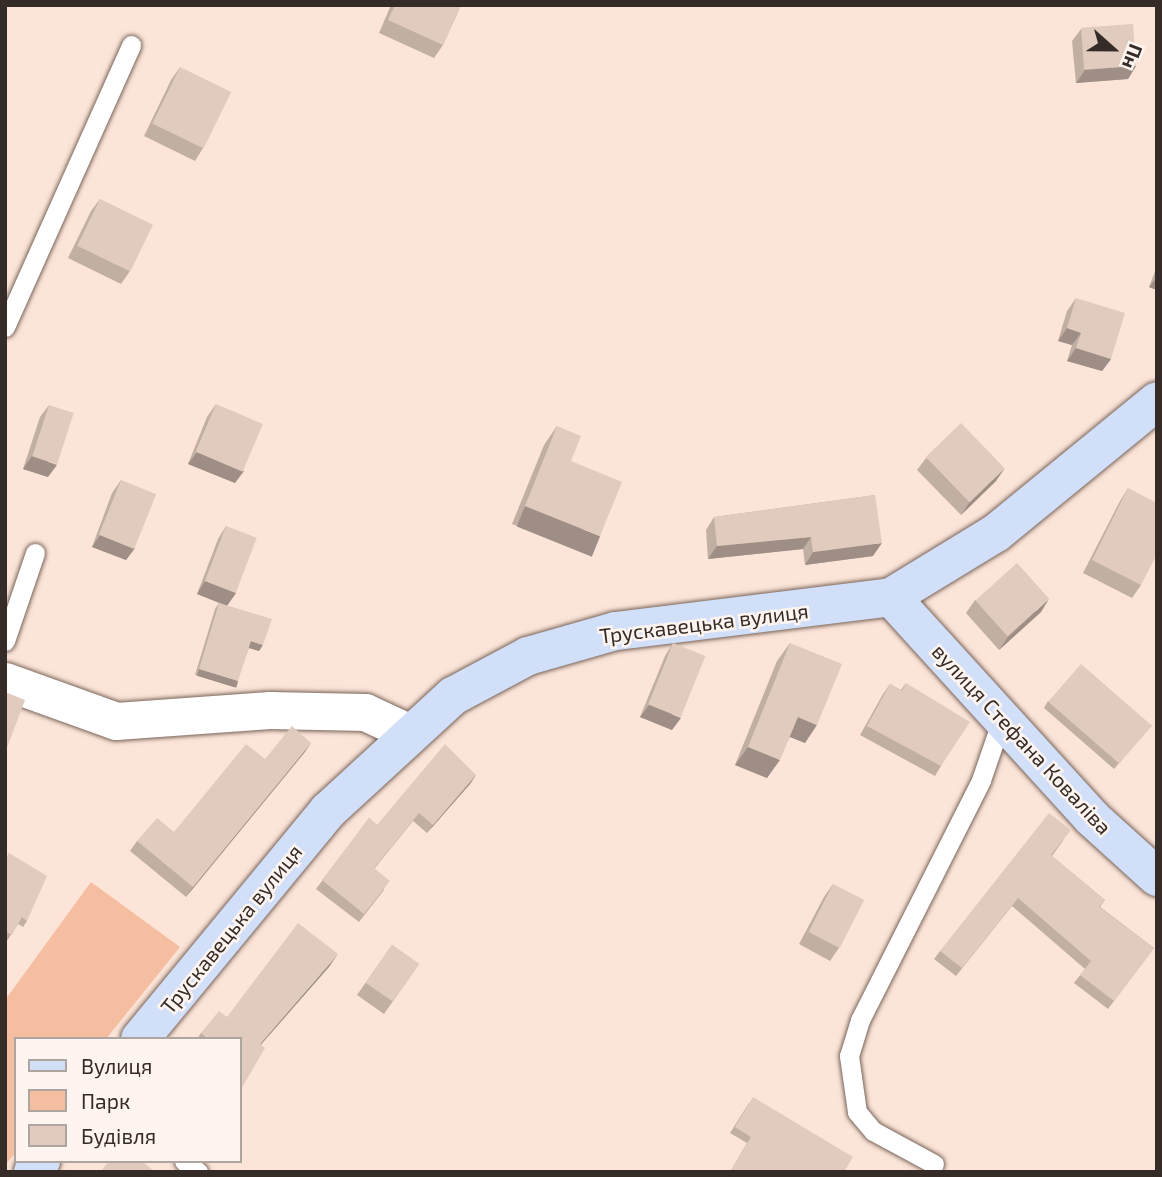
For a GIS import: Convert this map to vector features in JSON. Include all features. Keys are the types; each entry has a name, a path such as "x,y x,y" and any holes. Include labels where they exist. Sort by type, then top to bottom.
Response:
{"main road":[{"name":"Трускавецька вулиця","path":"143,1037 328,811 408,732 491,674 574,641 891,597 996,533 1157,401"},
{"name":"вулиця Стефана Коваліва","path":"891,597 1002,719 1157,877"}],"street":[{"path":"5,681 116,721 270,710 365,712 408,732"}],"lane":[{"path":"5,327 131,45"},
{"path":"5,641 35,553"},
{"path":"934,1164 873,1131 857,1112 849,1056 860,1020 981,780 1002,719"}],"green space":[{"path":"91,882 180,947 108,1037 14,1037 14,1154 5,1165 5,1000"}],"building":[{"path":"395,5 461,5 443,45 388,20"},
{"path":"1133,24 1136,66 1084,70 1081,28"},
{"path":"180,67 231,92 204,149 152,124"},
{"path":"100,199 153,225 130,272 77,246"},
{"path":"1076,298 1125,313 1111,359 1076,348 1081,333 1067,328"},
{"path":"216,404 263,424 243,472 196,452"},
{"path":"49,405 74,413 57,464 32,456"},
{"path":"961,423 1005,468 970,502 926,457"},
{"path":"557,426 581,436 571,461 622,482 600,536 525,506"},
{"path":"121,480 156,494 134,549 99,535"},
{"path":"1128,488 1157,503 1157,554 1141,585 1092,560"},
{"path":"875,495 882,543 813,552 811,537 717,546 714,517"},
{"path":"226,526 257,538 236,593 205,581"},
{"path":"1017,563 1049,599 1008,636 975,600"},
{"path":"219,603 272,619 263,645 251,641 238,681 199,669"},
{"path":"673,643 705,656 681,717 648,704"},
{"path":"790,643 842,664 817,725 798,717 780,760 748,747"},
{"path":"1081,664 1152,726 1119,763 1048,702"},
{"path":"906,683 970,722 941,766 867,726 890,684 902,691"},
{"path":"5,692 25,700 5,753"},
{"path":"292,726 311,743 193,887 137,841 157,818 174,832 246,744 265,759"},
{"path":"445,744 476,775 433,825 419,813 374,868 390,881 364,914 322,880 369,818 377,825"},
{"path":"1049,813 1071,830 1051,855 1105,900 1099,907 1154,948 1114,1001 1080,975 1091,961 1018,898 962,968 940,951"},
{"path":"9,853 47,876 27,921 22,917 12,935 5,931 5,859"},
{"path":"833,884 864,900 840,948 808,932"},
{"path":"298,923 338,954 260,1044 265,1048 242,1088 242,1037 206,1037 201,1033 219,1011 227,1017"},
{"path":"392,945 419,964 393,1002 366,983"},
{"path":"753,1097 853,1157 844,1172 730,1172 751,1137 735,1127"},
{"path":"107,1163 144,1163 155,1172 100,1172"}]}
